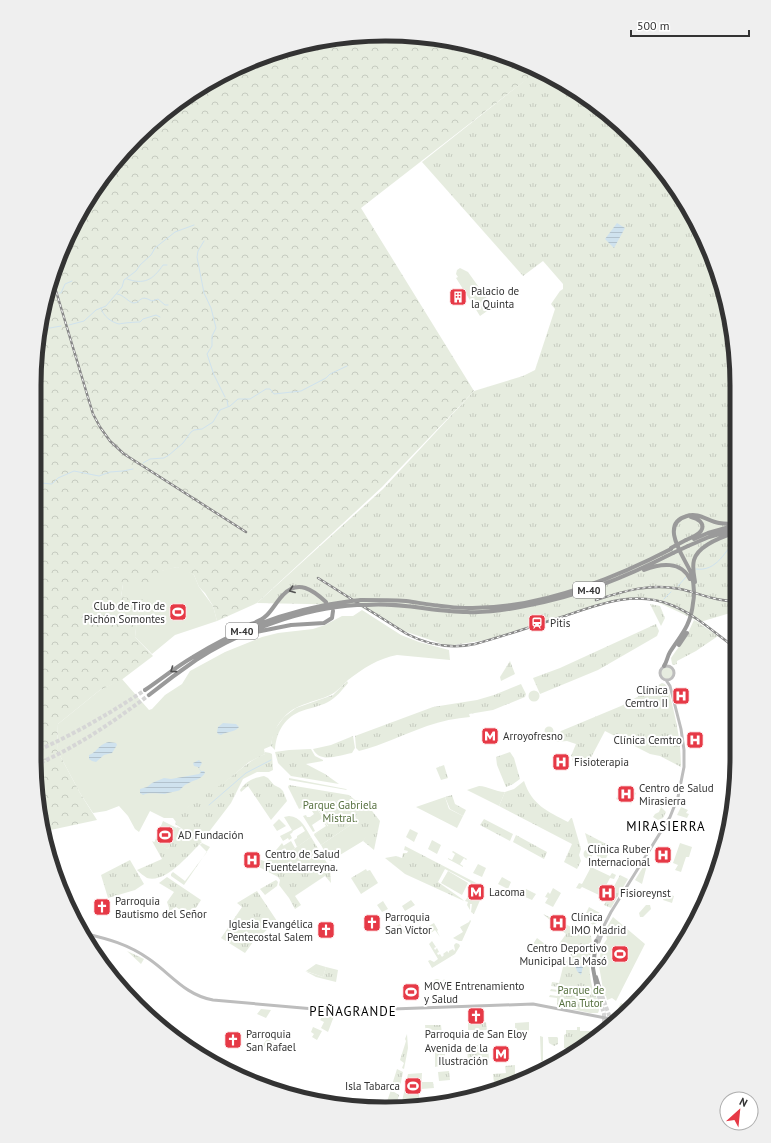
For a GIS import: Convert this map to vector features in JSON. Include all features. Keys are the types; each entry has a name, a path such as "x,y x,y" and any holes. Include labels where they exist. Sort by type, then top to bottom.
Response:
{"highway":[{"path":"695,595 691,575 674,540 673,533 676,524 683,517 692,515 698,515 720,523 730,524"},
{"path":"664,666 671,651 688,626 695,595 692,574 677,541 676,532 678,525 685,519 692,517 699,519 702,530 687,543"},
{"name":"M-40","path":"499,608 568,592 601,581 708,533 730,526"},
{"name":"M-40","path":"687,543 730,532"},
{"path":"670,667 670,657 682,640 693,619 695,595 693,565 696,555 699,551 730,534"},
{"name":"M-40","path":"149,695 196,660 222,645 249,632 296,616 322,610 357,605 392,605 440,611 499,608 542,603 603,585 630,574 672,550"},
{"path":"603,585 656,566 670,564 681,568 690,577 695,595"},
{"path":"216,644 231,634 261,620 268,614 283,595 294,588 306,588 312,590 326,602"},
{"name":"M-40","path":"145,690 180,664 247,629 279,617 320,606 361,600 399,601 467,610"},
{"path":"222,645 270,629 324,622 332,618 333,611"},
{"path":"598,941 593,968 598,990"}],"main road":[{"path":"664,666 670,667 674,673 671,680 671,686 682,728 685,750 685,767 680,795 672,817 607,923 598,941 611,912 670,817 678,797 684,767 684,750 681,729 670,686 660,674 660,670 664,666"},
{"path":"666,680 671,680"},
{"path":"90,935 119,942 132,948 152,960 185,989 201,997 219,1001 337,1013 533,1006 609,1020"}],"green space":[{"path":"386,41 408,42 430,44 475,53 496,59 534,75 361,208 474,391 382,487 257,603 217,621 213,606 205,593 199,587 194,575 177,567 162,571 162,574 151,583 123,584 121,597 148,600 137,619 135,637 153,656 120,681 100,690 58,724 57,750 80,793 97,820 49,830 44,802 41,758 42,363 48,318 59,275 67,254 87,213 99,194 126,158 158,126 194,99 213,87 254,67 275,59 341,44"},
{"path":"532,74 558,87 577,99 613,126 645,158 672,194 694,233 712,275 727,341 730,386 730,613 700,622 649,598 621,599 492,639 448,646 401,630 357,605 257,603 383,489 474,391 523,376 535,370 555,309 551,304 563,289 563,284 543,261 523,276 422,162"},
{"path":"460,268 468,272 493,307 480,316 456,278 458,277 456,274 457,270"},
{"name":"Club de Tiro de Pichón Somontes","path":"177,567 194,575 199,587 213,606 217,621 175,635 152,654 135,637 137,619 121,597 123,584"},
{"path":"650,604 660,606 665,618 661,626"},
{"path":"362,610 401,635 419,642 449,650 450,660 397,655 390,656 365,668 332,694 295,708 285,716 277,726 271,746 264,749 265,754 249,762 219,787 188,807 176,822 173,818 164,818 150,811 139,832 135,829 128,816 119,806 106,811 93,813 80,793 57,750 58,724 100,690 122,679 149,710 152,709 165,695 182,684 190,671 225,652 262,637 278,633 313,629 325,625 342,616 353,616"},
{"path":"694,620 718,636 696,651 677,661 677,664 673,665 671,658 687,635"},
{"path":"656,624 659,631 657,636 598,670 540,694 533,678 560,668"},
{"path":"510,661 515,674 501,681 500,677"},
{"path":"667,667 671,669 673,673 671,677 667,679 663,677 661,673 663,669"},
{"path":"347,681 348,683 339,694 331,700 293,715 281,728 277,738 275,750 271,746 273,732 284,717 296,708 333,695"},
{"path":"662,683 668,688 675,717 679,736 681,767 660,756 650,754 605,731 586,767 572,760 573,757 571,756 576,744 567,741 556,742 556,738 561,731 621,706"},
{"path":"521,684 526,694 525,697 493,710 469,714 470,717 432,724 377,746 359,751 356,748 355,736 433,707 477,700"},
{"path":"532,691 536,691 538,692 538,700 532,701 529,698 529,694"},
{"path":"549,726 554,731 549,736 544,731"},
{"path":"353,736 355,748 352,753 336,757 325,757 316,754 313,749 331,745"},
{"path":"311,749 315,756 323,761 306,764 325,774 339,784 291,776 278,763 275,752"},
{"path":"265,752 272,754 273,770 269,772 257,772 243,779 231,803 202,841 200,841 202,842 184,860 170,872 154,879 147,878 137,870 162,859 152,841 168,849 177,827 184,830 175,824 178,817 188,807 219,786 247,764 265,754"},
{"path":"510,752 514,758 520,779 506,787 497,765 496,757"},
{"path":"444,765 448,778 441,780 436,768"},
{"name":"Parque Gabriela Mistral.","path":"264,776 283,791 287,801 271,820 248,786 241,792 240,790 250,780"},
{"path":"289,778 346,789 347,790 289,780"},
{"path":"524,781 531,796 547,811 568,822 572,818 581,849 579,855 581,861 577,869 564,862 572,844 499,806 505,792 514,789"},
{"name":"Parque Gabriela Mistral.","path":"289,785 349,795 355,800 365,802 380,821 374,850 363,841 366,836 360,827 356,829 352,824 321,845 314,835 328,826 313,802 299,809 288,787"},
{"path":"479,786 505,792 499,806 467,790"},
{"path":"622,786 636,793 630,806 634,793 623,787 618,797 623,800 622,803 616,799"},
{"path":"452,795 455,804 466,810 463,816 450,809 445,797"},
{"path":"445,797 449,809 463,816 457,828 416,807"},
{"path":"313,802 328,827 314,835 326,826 321,819 312,825 315,831 313,832 303,816 306,815 307,817 310,817 314,814 312,811 314,810 310,803"},
{"path":"661,807 666,812 663,818 658,820 653,817 659,812"},
{"path":"681,807 688,810 686,813 689,814 687,818 677,815"},
{"path":"289,816 300,820 311,837 297,847 294,840 305,831 302,826 290,834 292,838 289,840 288,838 283,841 280,836 292,830 284,817"},
{"path":"279,819 286,826 277,831 273,825"},
{"path":"484,819 513,834 510,841 480,825"},
{"name":"AD Fundación","path":"163,821 177,828 168,849 154,843"},
{"path":"352,824 360,826 367,836 363,841 330,861 321,845"},
{"path":"410,829 418,833 414,842 406,837"},
{"path":"585,833 612,847 605,860 597,856 594,849 589,847"},
{"path":"516,835 547,852 544,859 513,842"},
{"path":"311,837 330,868 331,883 325,876 295,896 301,905 295,909 279,885 280,880 278,877 257,866 259,859 266,862 282,843 288,853"},
{"path":"432,840 441,845 437,854 428,849"},
{"path":"291,841 295,848 288,853 283,846"},
{"path":"202,843 210,847 207,852 200,845"},
{"path":"680,843 692,847 689,857 686,857 681,872 675,870 678,865 673,863"},
{"path":"405,846 484,887 474,914 471,912 472,904 470,904 470,910 467,905 468,902 465,901 471,895 471,883 445,869 438,882 464,901 405,874 385,858 396,856 402,858 403,853 407,853 408,851 404,850"},
{"path":"586,850 590,850 592,854 590,858 586,858 584,856 584,852"},
{"path":"453,851 467,859 466,860 464,858 460,864 463,867 448,859 452,860 455,854 452,852"},
{"path":"203,858 184,885 171,876 173,872 185,881"},
{"path":"130,860 144,884 135,890 108,898 101,875"},
{"path":"591,863 593,868 610,876 612,873 616,875 614,879 610,878 601,895 604,897 602,900 598,898 599,895 582,887 580,889 576,888 579,883 582,884 590,869 589,864"},
{"path":"478,864 486,868 482,877 473,873"},
{"path":"645,864 647,865 642,884 635,880"},
{"path":"366,869 367,871 370,870 378,883 361,894 351,878"},
{"path":"448,871 468,883 462,895 441,883"},
{"path":"620,875 628,879 611,908 604,905"},
{"path":"167,877 201,900 190,917 176,907 167,913 169,908 167,902 174,892 159,883"},
{"path":"502,877 511,882 508,889 498,884"},
{"path":"276,880 278,882 277,886 265,895 260,889"},
{"path":"553,888 561,893 553,907 545,903 548,898 545,897 548,892 550,894"},
{"path":"526,889 536,894 532,900 523,896"},
{"path":"257,891 277,921 253,942 245,953 221,938 242,907 237,903"},
{"path":"665,893 674,896 672,903 663,900"},
{"path":"411,900 415,905 405,911 402,906"},
{"path":"383,901 388,909 382,912 377,905"},
{"path":"646,905 650,905 651,909 643,917 640,917 639,913"},
{"path":"589,907 600,913 595,923 596,924 593,926 583,919"},
{"name":"Parque de Ana Tutor","path":"543,914 591,936 590,974 599,1006 598,1013 590,1013 557,1006 557,998 549,997 550,995 557,996 558,992 550,991 551,989 558,990 558,987 551,986 552,982 559,983 563,967 572,952 559,944 566,934"},
{"name":"Centro Deportivo Municipal La Masó","path":"613,917 645,944 616,1001 612,998 607,1000 606,996 604,995 599,966 601,948 607,939 605,930"},
{"path":"470,920 471,921 462,941 453,938 463,932 460,927"},
{"path":"434,923 440,937 435,930 431,933 427,927"},
{"path":"400,924 405,932 398,936 393,928"},
{"path":"537,938 545,944 543,951 531,947"},
{"path":"432,941 436,947 434,948 435,950 437,948 439,952 437,953 438,955 440,954 442,957 447,951 449,953 449,951 453,949 454,951 455,950 454,945 456,943 460,946 455,954 432,968 428,961 430,960 434,962 438,959 429,944"},
{"path":"127,951 144,959 141,964"},
{"path":"316,964 326,967 323,977 306,971"},
{"path":"326,967 338,970 336,982 316,977 305,971 323,977"},
{"path":"437,979 443,981 444,979 445,981 443,987 433,987 434,980"},
{"path":"621,1003 625,1005 617,1013 616,1012"},
{"path":"261,1009 271,1010 266,1018 257,1014"},
{"path":"323,1015 329,1017 334,1016 328,1032 321,1028 324,1022 320,1020"},
{"path":"486,1022 487,1030 468,1030 468,1023"},
{"path":"529,1022 529,1033 515,1033 515,1023"},
{"path":"425,1025 441,1025 442,1035 426,1036"},
{"path":"313,1027 322,1031 317,1040 312,1037 314,1034 311,1032"},
{"path":"577,1027 580,1027 580,1031 591,1031 591,1034 570,1048 564,1048 564,1035 566,1034 566,1030 577,1030"},
{"path":"407,1034 408,1048 404,1069 402,1068 404,1063 400,1060"},
{"path":"540,1036 543,1037 543,1061 541,1061"},
{"path":"548,1037 557,1037 558,1044 554,1046 549,1043"},
{"path":"267,1039 274,1043 270,1049 262,1046"},
{"path":"467,1045 488,1045 489,1061 487,1063 468,1065"},
{"path":"445,1046 445,1066 440,1067 439,1047"},
{"path":"435,1048 439,1048 439,1066 435,1067"},
{"path":"515,1065 515,1077 500,1083 494,1083 493,1074 506,1073 505,1066"},
{"path":"397,1069 403,1072 399,1092 391,1088"},
{"path":"449,1071 450,1080 439,1081 438,1072"},
{"path":"422,1073 419,1100 402,1101 408,1074"},
{"path":"422,1082 433,1082 434,1088 421,1089"},
{"path":"391,1090 399,1095 397,1101 387,1102"}],"water":[{"path":"617,223 625,228 614,248 605,239"},
{"path":"223,723 236,724 239,727 221,735 217,732 218,727"},
{"path":"109,742 116,743 117,745 112,753 104,755 96,762 89,759 89,755 95,752 102,745"},
{"path":"199,760 202,763 199,768 205,773 199,779 186,784 180,790 165,794 151,793 143,795 140,793 140,789 164,778 171,779 199,774 201,772 198,767 194,766 193,763"},
{"path":"574,962 583,967 581,975 577,971"}],"waterway":[{"path":"69,325 84,321 96,310 106,306 122,287 124,280 136,271 151,255 155,248 175,232 194,225"},
{"path":"204,241 198,251 197,257 204,293 211,308 216,328 212,336 212,346 207,354 214,375 225,397"},
{"path":"127,279 133,281 148,280 152,278 163,265 167,265"},
{"path":"59,293 61,293 65,284 72,281"},
{"path":"117,294 121,295 132,303 145,298 152,301 158,299 165,305 168,305"},
{"path":"101,308 108,318 119,324 140,322 143,319 156,315 160,317"},
{"path":"46,328 61,326"},
{"path":"143,463 150,459 164,458 169,455 183,443 191,432 202,429 213,422 220,410 230,406 238,399 250,399 266,389 270,389 274,394 301,391 347,366"},
{"path":"227,400 228,406"},
{"path":"41,483 52,484 58,478 74,471 99,476 110,472 133,469"},
{"path":"696,569 703,569 715,564 730,547"},
{"path":"678,586 686,577"},
{"path":"664,599 671,592"},
{"path":"209,805 246,773 271,760"}],"tunnel":[{"path":"41,749 91,724 145,690"},
{"path":"41,762 94,733 149,695"},
{"path":"597,990 604,1014 604,1024"},
{"path":"600,990 609,1015 609,1020"}],"railway":[{"path":"55,288 93,414 110,441 124,454 246,532"},
{"path":"318,578 407,634 423,641 440,645 457,646 475,644 604,603 631,599 658,601 680,609 697,619 730,644"},
{"path":"596,600 627,591 648,587 669,587 715,599 730,601"}],"place":[{"name":"Palacio de la Quinta","path":"458,297"},
{"name":"Club de Tiro de Pichón Somontes","path":"178,612"},
{"name":"Pitis","path":"537,623"},
{"name":"Clínica Cemtro II","path":"681,696"},
{"name":"Arroyofresno","path":"490,736"},
{"name":"Clínica Cemtro","path":"695,740"},
{"name":"Fisioterapia","path":"561,762"},
{"name":"Centro de Salud Mirasierra","path":"626,794"},
{"name":"AD Fundación","path":"165,835"},
{"name":"Clínica Ruber Internacional","path":"663,855"},
{"name":"Centro de Salud Fuentelarreyna.","path":"252,860"},
{"name":"Lacoma","path":"476,892"},
{"name":"Fisioreynst","path":"607,893"},
{"name":"Parroquia Bautismo del Señor","path":"102,907"},
{"name":"Parroquia San Víctor","path":"372,923"},
{"name":"Clínica IMO Madrid","path":"558,923"},
{"name":"Iglesia Evangélica Pentecostal Salem","path":"326,930"},
{"name":"Centro Deportivo Municipal La Masó","path":"620,954"},
{"name":"MOVE Entrenamiento y Salud","path":"411,992"},
{"name":"Parroquia de San Eloy","path":"476,1016"},
{"name":"Parroquia San Rafael","path":"233,1040"},
{"name":"Avenida de la Ilustración","path":"501,1054"},
{"name":"Isla Tabarca","path":"413,1086"}],"district":[{"name":"MIRASIERRA","path":"666,826"},
{"name":"PEÑAGRANDE","path":"353,1011"}]}
